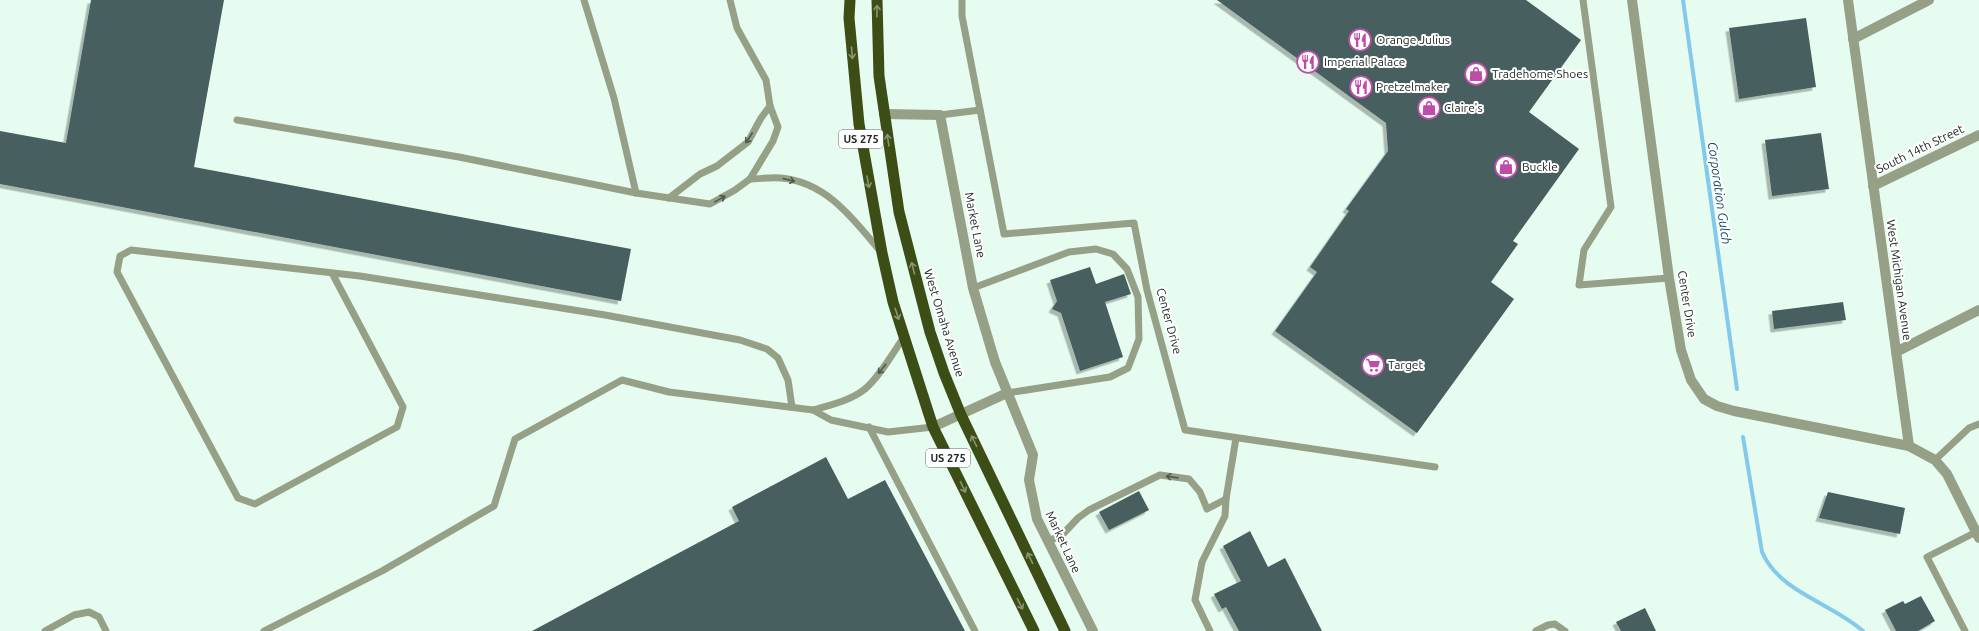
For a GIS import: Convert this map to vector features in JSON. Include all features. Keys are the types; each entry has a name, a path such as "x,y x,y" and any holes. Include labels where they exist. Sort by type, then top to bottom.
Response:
{"highway":[{"name":"US 275","path":"850,0 849,18 859,124 882,253 893,302 933,427 1034,631"},
{"name":"West Omaha Avenue","path":"877,0 879,76 900,212 913,267 944,373 961,415 1065,631"}],"street":[{"name":"Center Drive","path":"1632,0 1669,278 1681,350 1692,380 1704,399 1717,406 1734,411 1909,446"},
{"name":"West Michigan Avenue","path":"1848,0 1909,446"},
{"path":"1853,39 1929,0"},
{"path":"884,114 940,115"},
{"name":"Market Lane","path":"940,115 973,288 995,362 1033,455 1029,480 1032,501 1037,519 1093,631"},
{"name":"South 14th Street","path":"1873,186 1979,135"},
{"path":"1896,352 1979,310"},
{"path":"933,427 1007,393"},
{"path":"1909,446 1935,460 1947,474 1977,535"}],"lane":[{"path":"584,0 614,98 636,193"},
{"path":"237,120 459,157 636,193 710,204 735,190 750,179 773,141 778,127 770,106 766,80 737,28 730,0"},
{"path":"940,115 980,110 962,16 962,0"},
{"path":"1583,0 1611,206 1584,250 1579,285 1669,278"},
{"path":"669,198 700,174 718,166 748,142 761,118 770,106"},
{"name":"Center Drive","path":"980,110 1004,234 1134,223 1147,290 1185,430 1435,467"},
{"path":"750,179 781,178 804,184 831,197 854,219 882,253"},
{"path":"973,288 1069,252 1096,249 1113,254 1127,269 1138,297 1139,339 1128,368 1104,378 1007,393"},
{"path":"332,273 403,407 397,427 255,504 238,498 117,272 120,256 130,250 332,273 605,315 740,340 767,349 778,358 788,380 792,407"},
{"path":"813,410 841,402 864,389 884,367 904,337"},
{"path":"264,631 382,570 494,506 515,439 622,380 670,392 813,410 831,420 888,432 933,427"},
{"path":"1935,460 1969,428 1979,424"},
{"path":"869,427 975,631"},
{"path":"1210,631 1195,600 1202,562 1225,516 1226,499 1236,438"},
{"path":"1048,541 1063,534 1078,518 1089,510 1160,475 1189,479 1200,492 1207,509 1226,499"},
{"path":"1965,631 1927,557 1977,535"},
{"path":"45,631 74,615 89,612 98,617 106,631"},
{"path":"1536,631 1548,625 1555,624 1565,631"}],"building":[{"path":"91,0 224,0 194,167 631,249 621,301 0,184 0,131 66,143"},
{"path":"1217,0 1526,0 1581,40 1529,112 1579,149 1513,241 1518,244 1491,282 1514,299 1417,433 1275,331 1317,272 1310,267 1349,211 1346,209 1388,151 1386,123"},
{"path":"1806,18 1816,87 1739,99 1729,28"},
{"path":"1821,133 1829,189 1772,196 1765,140"},
{"path":"1090,267 1096,284 1124,274 1131,294 1105,302 1123,357 1080,371 1061,313 1052,309 1057,301 1050,280"},
{"path":"1843,302 1846,320 1774,329 1772,311"},
{"path":"826,457 848,499 885,480 965,631 532,631 739,521 732,507"},
{"path":"1139,491 1149,510 1109,530 1099,512"},
{"path":"1828,492 1905,508 1900,534 1819,518"},
{"path":"1250,531 1268,567 1285,558 1322,631 1239,631 1226,607 1222,609 1214,594 1241,581 1223,546"},
{"path":"1921,596 1935,621 1918,631 1896,631 1885,610 1903,601 1905,604"},
{"path":"1645,608 1656,631 1621,631 1616,622"}],"waterway":[{"name":"Corporation Gulch","path":"1683,0 1737,389"},
{"name":"Corporation Gulch","path":"1743,437 1762,552 1770,566 1781,578 1794,588 1850,621 1863,631"}],"place":[{"name":"Orange Julius","path":"1360,40"},
{"name":"Imperial Palace","path":"1308,62"},
{"name":"Tradehome Shoes","path":"1476,74"},
{"name":"Pretzelmaker","path":"1361,87"},
{"name":"Claire's","path":"1429,108"},
{"name":"Buckle","path":"1506,167"},
{"name":"Target","path":"1373,365"}]}
